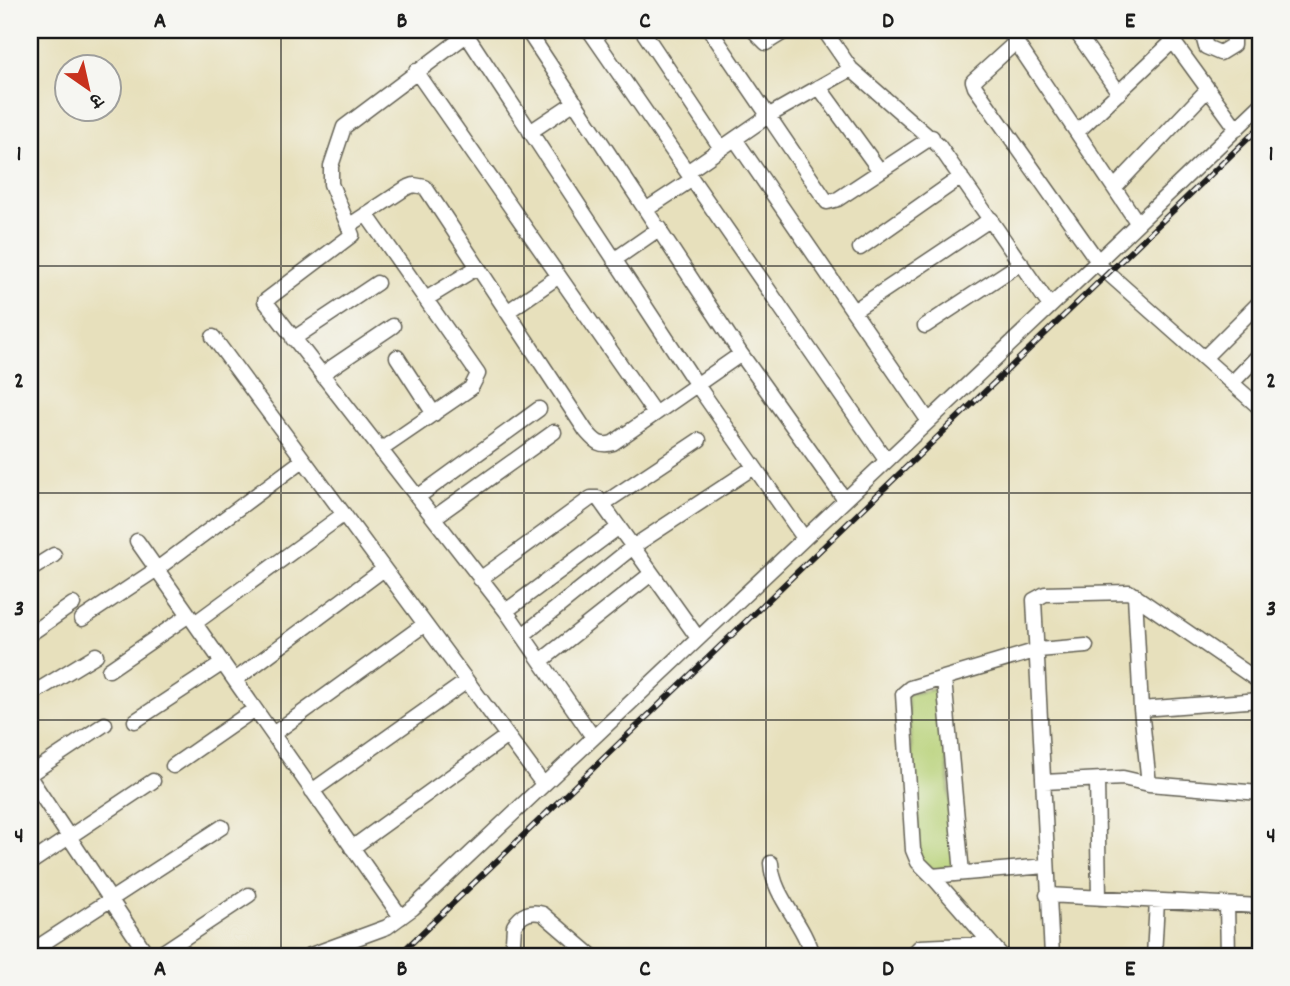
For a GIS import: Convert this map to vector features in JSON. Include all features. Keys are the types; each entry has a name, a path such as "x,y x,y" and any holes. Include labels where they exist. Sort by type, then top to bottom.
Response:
{"street":[{"path":"527,30 741,354 845,500"},
{"path":"589,30 886,460"},
{"path":"642,30 722,148"},
{"path":"710,30 828,202 932,137"},
{"path":"753,30 766,43 787,30"},
{"path":"824,30 851,69 932,137 1050,306"},
{"path":"1075,30 1119,93"},
{"path":"1205,30 1206,47 1220,53 1233,45 1233,30"},
{"path":"593,737 506,611 265,301 350,238 350,225 337,204 331,184 331,166 339,138 352,119 469,32 530,132 614,260 804,538"},
{"path":"1077,132 1119,93 1169,35 1237,129"},
{"path":"1137,222 1012,36 973,81 975,87 1095,263 1260,408"},
{"path":"647,209 722,148 768,116 851,69"},
{"path":"416,71 655,414"},
{"path":"819,87 880,171"},
{"path":"1114,188 1208,89"},
{"path":"530,132 575,102"},
{"path":"308,956 387,927 401,917 1260,106"},
{"path":"735,139 855,310 928,420"},
{"path":"860,248 961,177"},
{"path":"350,225 405,188 420,185 425,187 596,443 604,446 613,443 741,354"},
{"path":"366,214 478,374 471,388 382,449"},
{"path":"855,310 991,219"},
{"path":"614,260 660,228"},
{"path":"925,326 1021,263"},
{"path":"426,299 478,267"},
{"path":"507,312 559,276"},
{"path":"293,340 377,283"},
{"path":"1204,358 1260,302"},
{"path":"322,374 393,326"},
{"path":"214,337 543,784"},
{"path":"1233,382 1260,354"},
{"path":"397,357 433,414"},
{"path":"419,496 539,409"},
{"path":"435,517 554,432"},
{"path":"603,504 699,440"},
{"path":"82,619 157,569 303,460"},
{"path":"523,635 634,546 754,467"},
{"path":"481,579 591,498 598,498 698,638"},
{"path":"109,670 192,619 344,514"},
{"path":"506,611 619,527"},
{"path":"137,541 401,917"},
{"path":"30,570 54,555"},
{"path":"234,680 384,569"},
{"path":"541,661 651,574"},
{"path":"1052,956 1047,895 1038,650 1032,608 1039,596 1121,592 1135,595 1260,682"},
{"path":"1135,595 1141,709 1149,784"},
{"path":"30,634 73,604"},
{"path":"273,734 425,624"},
{"path":"989,950 932,876 918,862 913,849 902,699 906,690 1038,650 1086,646"},
{"path":"30,695 96,655"},
{"path":"135,721 223,663"},
{"path":"944,679 962,873"},
{"path":"312,791 467,681"},
{"path":"1141,709 1260,700"},
{"path":"173,766 255,709"},
{"path":"105,724 30,776 148,956"},
{"path":"352,848 508,736"},
{"path":"1044,782 1129,779 1149,784 1260,793"},
{"path":"30,863 153,780"},
{"path":"1097,780 1099,898"},
{"path":"30,952 222,827"},
{"path":"771,863 778,891 805,937 812,956"},
{"path":"932,876 1046,866"},
{"path":"156,956 249,895"},
{"path":"1047,895 1260,906"},
{"path":"1154,956 1157,901"},
{"path":"1227,904 1228,956"},
{"path":"512,956 514,926 527,914 535,912 543,914 592,956"},
{"path":"911,956 920,947 989,950 1002,956"}],"green space":[{"path":"942,688 955,865 936,870 920,861 907,694"}],"railway":[{"path":"398,956 1260,127"}]}
